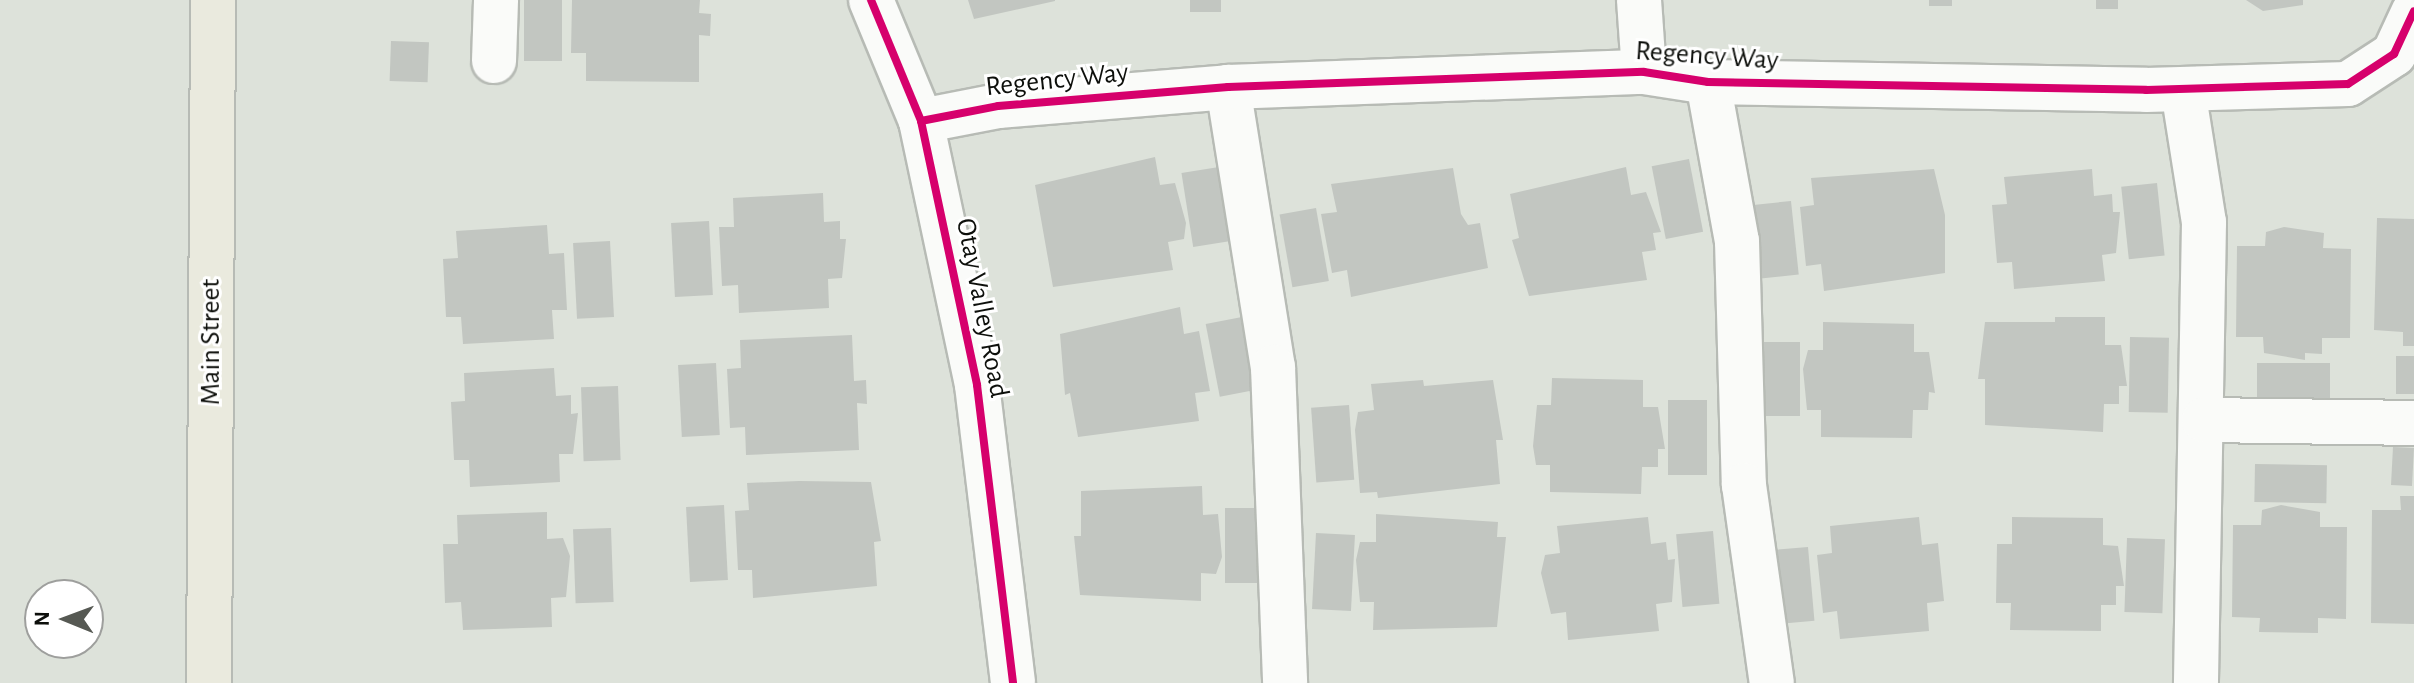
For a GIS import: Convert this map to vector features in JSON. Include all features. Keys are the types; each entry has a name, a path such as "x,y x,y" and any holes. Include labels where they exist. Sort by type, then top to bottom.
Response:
{"main road":[{"name":"Main Street","path":"209,683 213,0"}],"street":[{"path":"494,61 496,0"},
{"name":"Otay Valley Road","path":"871,0 921,121 977,385 1013,683"},
{"path":"1639,0 1644,72"},
{"name":"Regency Way","path":"921,121 998,106 1228,87 1644,72 1708,82 2183,90 2348,84 2394,54 2414,11"},
{"path":"1708,82 1737,241 1744,485 1772,683"},
{"path":"1228,87 1273,367 1285,683"},
{"path":"2183,90 2204,222 2204,420 2196,683"},
{"path":"2204,420 2414,423"}],"building":[{"path":"524,0 562,0 562,61 524,61"},
{"path":"572,0 700,0 699,13 711,14 710,36 699,35 699,82 586,81 586,53 571,53"},
{"path":"968,0 1055,0 1055,1 974,19"},
{"path":"1190,0 1221,0 1221,12 1190,12"},
{"path":"1929,0 1952,0 1952,6 1929,6"},
{"path":"2096,0 2118,0 2118,9 2096,9"},
{"path":"2246,0 2303,0 2303,5 2263,11"},
{"path":"391,41 429,42 428,82 390,81"},
{"path":"1155,157 1160,185 1175,183 1186,223 1184,239 1168,242 1173,270 1053,287 1035,185"},
{"path":"1689,159 1703,232 1666,239 1652,166"},
{"path":"1219,167 1231,241 1193,247 1181,173"},
{"path":"1626,167 1631,195 1646,192 1661,232 1653,233 1656,250 1642,252 1647,280 1529,296 1512,240 1519,238 1510,194"},
{"path":"1453,168 1461,214 1468,225 1480,223 1488,268 1351,297 1347,270 1332,273 1321,214 1337,212 1331,184"},
{"path":"1934,169 1945,215 1945,273 1824,291 1821,264 1806,266 1800,207 1814,205 1811,178"},
{"path":"2092,169 2094,196 2112,194 2113,212 2120,212 2116,253 2102,255 2105,281 2014,289 2012,262 1997,263 1992,205 2007,204 2004,177"},
{"path":"2157,183 2165,256 2129,259 2121,187"},
{"path":"823,193 824,222 840,221 840,239 846,239 842,278 828,279 829,308 739,313 738,285 722,286 719,227 734,227 733,198"},
{"path":"1791,201 1799,275 1761,279 1753,205"},
{"path":"1316,208 1329,281 1292,287 1280,214"},
{"path":"2377,218 2414,219 2414,346 2403,346 2403,332 2374,330"},
{"path":"709,221 713,295 675,297 671,223"},
{"path":"547,225 549,254 564,253 567,310 552,310 554,339 463,344 461,317 446,317 443,259 458,258 456,231"},
{"path":"2284,227 2324,233 2323,248 2351,249 2350,338 2322,338 2322,354 2305,353 2305,360 2264,353 2263,337 2236,337 2237,246 2265,246 2266,232"},
{"path":"610,241 614,317 577,319 573,243"},
{"path":"1180,307 1184,334 1199,331 1210,391 1195,393 1199,421 1078,437 1070,393 1065,395 1060,334"},
{"path":"1242,317 1256,390 1220,397 1206,324"},
{"path":"2055,317 2105,317 2105,345 2121,345 2127,386 2119,386 2119,404 2104,404 2103,432 1985,425 1985,379 1978,379 1985,322 2055,322"},
{"path":"1823,322 1914,324 1914,352 1929,352 1935,393 1929,392 1928,410 1913,410 1912,438 1821,437 1821,410 1807,410 1803,369 1808,350 1823,350"},
{"path":"852,335 854,381 866,380 867,404 857,403 859,450 746,455 745,427 730,428 727,369 741,368 740,340"},
{"path":"2130,337 2169,338 2168,413 2129,412"},
{"path":"1762,342 1800,342 1800,416 1762,416"},
{"path":"2396,356 2414,356 2414,394 2396,394"},
{"path":"716,363 720,435 682,437 678,365"},
{"path":"2257,363 2330,363 2330,400 2257,400"},
{"path":"554,368 556,396 571,395 571,414 578,413 573,454 559,454 560,482 470,487 469,460 454,460 451,402 465,401 464,373"},
{"path":"1552,378 1643,380 1643,407 1658,407 1665,449 1658,449 1658,467 1642,467 1641,494 1550,492 1550,465 1536,465 1533,446 1537,405 1551,405"},
{"path":"1423,380 1424,386 1493,380 1503,440 1496,440 1500,484 1378,498 1377,492 1360,493 1355,430 1358,412 1374,410 1371,384"},
{"path":"618,386 621,460 584,461 581,387"},
{"path":"1668,400 1707,400 1707,475 1668,475"},
{"path":"1349,405 1354,480 1316,482 1311,408"},
{"path":"2393,447 2414,448 2412,486 2391,485"},
{"path":"2255,464 2327,465 2326,503 2254,502"},
{"path":"871,482 881,541 874,542 877,586 753,598 752,570 738,570 735,511 749,510 747,483"},
{"path":"1202,486 1203,515 1218,514 1222,557 1216,574 1201,573 1201,601 1080,595 1074,536 1081,536 1081,491"},
{"path":"2400,496 2414,496 2414,624 2371,623 2372,510 2401,510"},
{"path":"724,505 728,580 690,582 686,507"},
{"path":"2281,505 2320,512 2320,527 2347,527 2346,619 2318,618 2318,633 2259,632 2260,618 2232,617 2233,525 2261,525 2262,510"},
{"path":"1225,508 1264,508 1264,583 1225,583"},
{"path":"547,512 547,539 563,538 570,556 566,597 551,598 552,627 463,630 461,602 445,603 443,544 458,544 457,515"},
{"path":"1376,514 1498,522 1497,537 1506,537 1497,627 1373,630 1374,602 1360,602 1356,560 1360,542 1376,542"},
{"path":"1648,517 1651,544 1666,542 1668,560 1675,559 1672,602 1656,604 1659,631 1568,640 1566,612 1551,614 1541,573 1545,555 1560,553 1557,526"},
{"path":"1919,517 1922,545 1938,543 1944,601 1927,603 1929,631 1840,639 1837,611 1823,613 1817,555 1832,553 1830,526"},
{"path":"2012,517 2103,518 2103,545 2118,546 2124,586 2116,586 2116,605 2101,605 2101,631 2010,630 2011,603 1996,603 1997,544 2012,544"},
{"path":"611,528 614,602 576,603 573,529"},
{"path":"1713,531 1719,604 1683,607 1676,534"},
{"path":"1316,533 1355,535 1351,611 1312,609"},
{"path":"2127,538 2165,539 2162,613 2124,612"},
{"path":"1808,547 1814,621 1777,624 1770,550"}],"cycle path":[{"path":"871,0 921,121 977,385 1013,683"},
{"path":"921,121 998,106 1228,87 1644,72 1708,82 2146,90 2348,84 2394,54 2414,11"}]}
